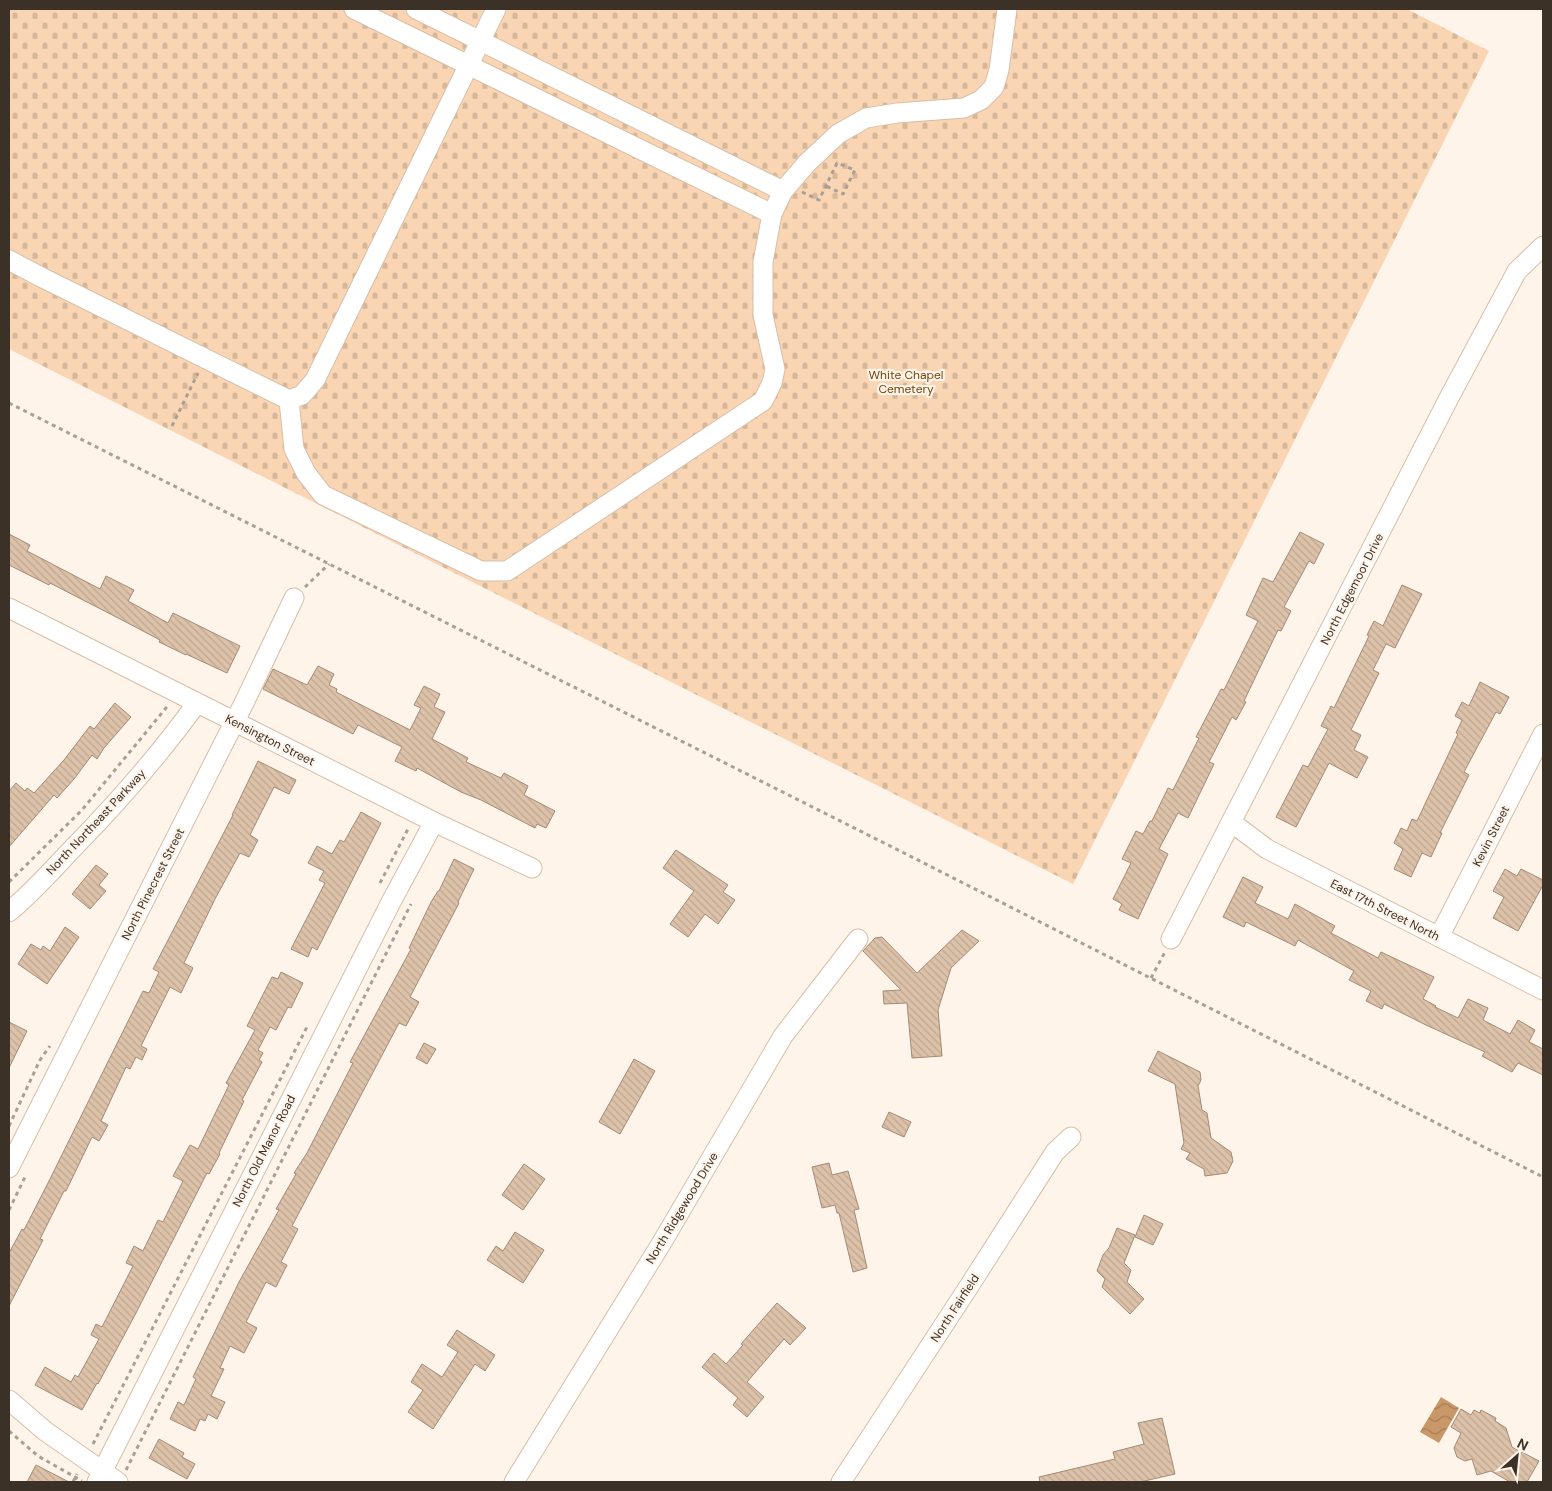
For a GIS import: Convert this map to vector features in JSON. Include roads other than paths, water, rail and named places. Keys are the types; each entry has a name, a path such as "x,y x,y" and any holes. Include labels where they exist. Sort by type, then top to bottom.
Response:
{"street":[{"path":"354,9 772,214"},
{"path":"416,9 785,188"},
{"path":"9,260 289,400 302,396 315,380 496,9"},
{"path":"289,400 294,449 306,473 323,495 481,571 507,571 763,401 772,383 776,369 764,315 763,262 772,214 785,188 807,162 838,134 866,118 897,113 964,108 981,100 994,88 999,70 1007,9"},
{"name":"North Edgemoor Drive","path":"1171,939 1451,394 1517,271 1543,246"},
{"name":"North Pinecrest Street","path":"9,1168 234,722 294,598"},
{"name":"Kensington Street","path":"9,608 434,822 532,868"},
{"name":"North Northeast Parkway","path":"9,912 29,895 121,799 175,733 196,703"},
{"name":"Kevin Street","path":"1440,937 1543,734"},
{"name":"North Old Manor Road","path":"100,1477 391,902 434,822"},
{"name":"East 17th Street North","path":"1232,822 1267,849 1543,990"},
{"name":"North Ridgewood Drive","path":"514,1482 661,1244 783,1036 858,939"},
{"name":"North Fairfield","path":"841,1482 1055,1152 1071,1136"},
{"path":"9,1400 100,1477 118,1482"}],"water":[{"path":"1441,1397 1459,1408 1439,1443 1420,1432"}],"park label":[{"name":"White Chapel Cemetery","path":"906,382"}]}
